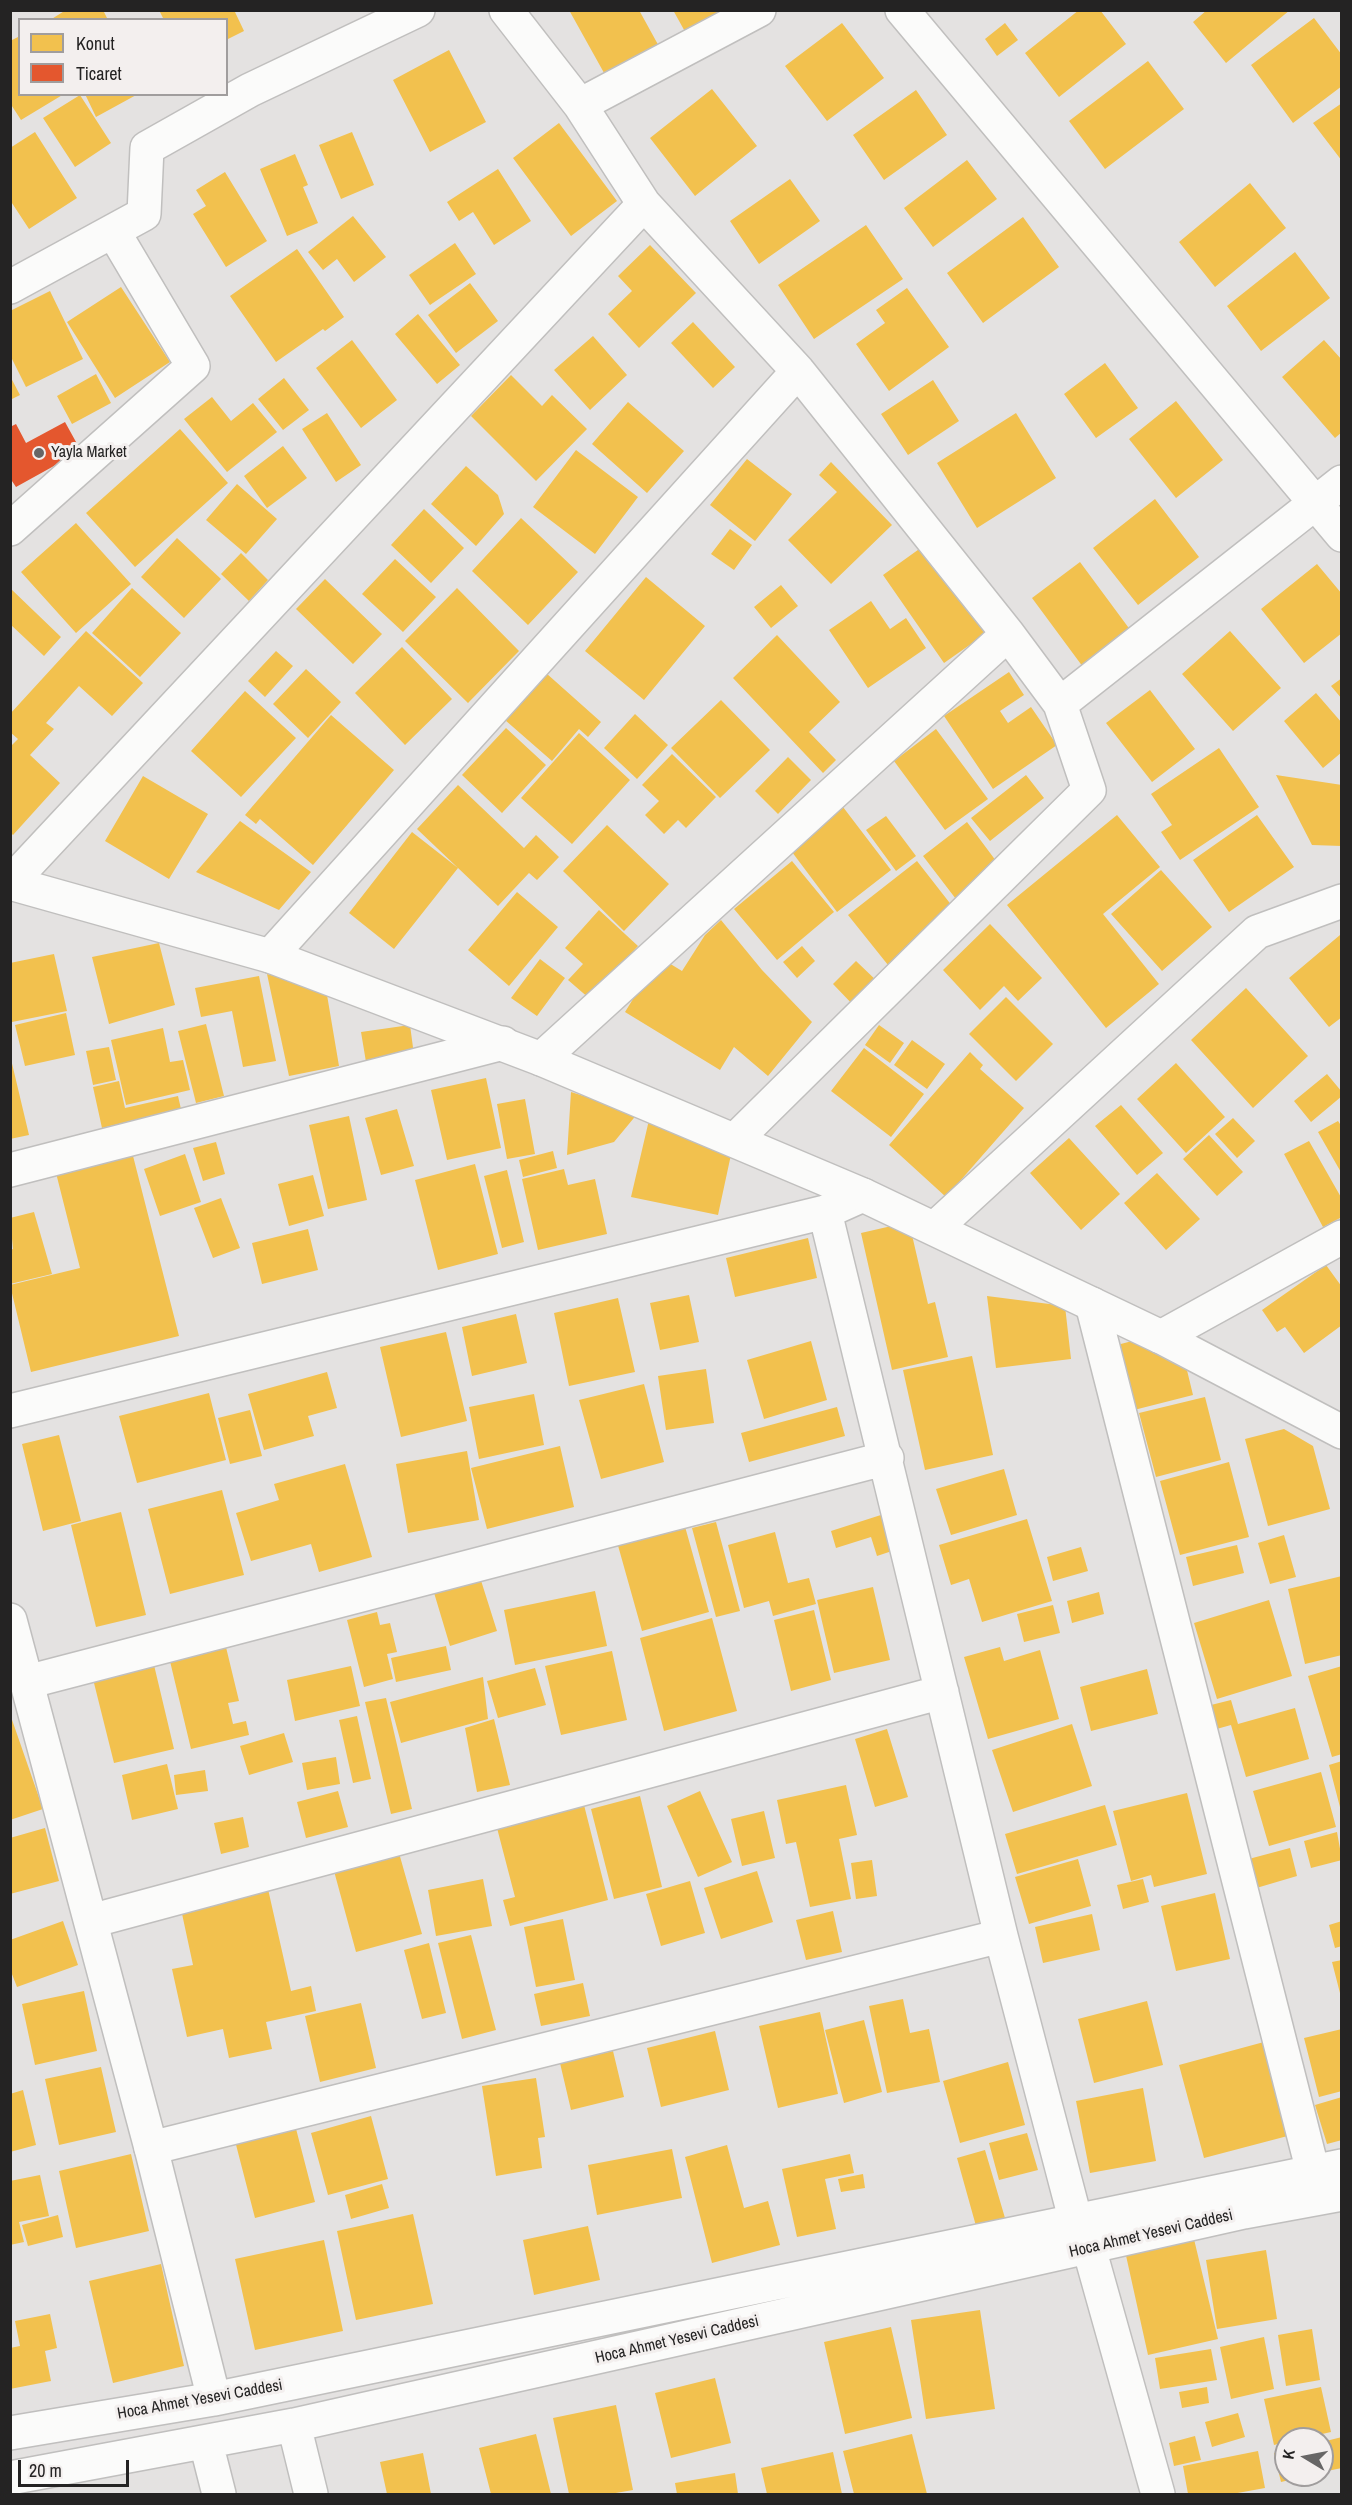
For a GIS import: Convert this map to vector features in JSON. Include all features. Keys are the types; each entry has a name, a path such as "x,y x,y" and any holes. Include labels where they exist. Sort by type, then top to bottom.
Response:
{"street":[{"path":"10,287 144,214 147,148 250,90 418,10"},
{"path":"506,10 580,105 644,204 798,371 1008,634 1060,704 1089,790 735,1140"},
{"path":"580,105 759,10"},
{"path":"902,10 1317,503 1341,535"},
{"path":"644,204 10,883 270,956 503,1043 735,1140 935,1228 1161,1337 1341,1432"},
{"path":"10,529 193,366 113,231"},
{"path":"270,956 798,371"},
{"path":"1060,704 1341,482"},
{"path":"541,1059 1008,634"},
{"path":"935,1228 1257,932 1341,901"},
{"path":"10,1170 503,1043"},
{"path":"10,1411 825,1212 863,1195"},
{"path":"825,1212 887,1458 1001,1936 1082,2235 1158,2494"},
{"path":"1161,1337 1341,1237"},
{"path":"1092,1304 1327,2169"},
{"path":"27,1682 887,1458"},
{"path":"10,1620 151,2148 214,2399"},
{"path":"91,1921 942,1692"},
{"path":"151,2148 1001,1936"},
{"name":"Hoca Ahmet Yesevi Caddesi","path":"10,2478 294,2425 1082,2235 1327,2169"},
{"name":"Hoca Ahmet Yesevi Caddesi","path":"10,2433 214,2399 1082,2235 1244,2212 1341,2194"},
{"path":"294,2425 311,2494"},
{"path":"206,2443 219,2494"}],"building: Konut":[{"path":"66,10 103,10 107,18 53,18"},
{"path":"159,10 238,10 235,12 244,31 228,39 228,18 163,18"},
{"path":"569,10 639,10 661,50 608,80"},
{"path":"673,10 733,10 688,37"},
{"path":"1079,10 1100,10 1126,44 1059,97 1025,53"},
{"path":"1207,10 1290,10 1226,63 1193,22"},
{"path":"1314,18 1342,55 1342,86 1293,123 1251,65"},
{"path":"842,23 884,78 827,121 785,66"},
{"path":"1005,23 1018,40 997,56 985,39"},
{"path":"18,37 18,96 61,96 21,120 10,103 10,41"},
{"path":"449,50 486,122 430,152 393,80"},
{"path":"1148,61 1184,109 1105,169 1069,121"},
{"path":"712,89 757,146 695,196 650,138"},
{"path":"916,90 947,135 884,180 853,135"},
{"path":"81,96 111,143 75,167 43,118"},
{"path":"86,96 134,96 96,117"},
{"path":"1342,103 1342,161 1313,123"},
{"path":"559,123 617,201 571,236 513,158"},
{"path":"35,132 77,198 29,229 10,200 10,148"},
{"path":"352,132 374,185 341,199 319,145"},
{"path":"295,154 308,185 303,187 318,223 287,236 260,169"},
{"path":"967,160 997,199 933,247 904,208"},
{"path":"498,169 531,221 494,245 473,212 459,221 447,202"},
{"path":"225,172 267,241 226,267 193,214 206,206 196,190"},
{"path":"790,179 820,221 759,264 730,221"},
{"path":"1250,183 1286,228 1215,287 1179,242"},
{"path":"353,216 386,257 354,282 337,259 323,270 308,252"},
{"path":"1023,217 1059,267 983,323 947,273"},
{"path":"866,225 903,279 814,339 778,285"},
{"path":"455,243 476,274 430,305 409,275"},
{"path":"650,245 696,293 639,348 608,314 632,291 618,276"},
{"path":"297,249 344,317 276,362 230,296"},
{"path":"1295,252 1330,298 1261,351 1227,306"},
{"path":"470,283 498,321 456,353 428,315"},
{"path":"121,287 170,362 115,398 67,322"},
{"path":"907,288 949,347 889,391 856,344 885,323 876,310"},
{"path":"50,291 83,359 26,387 10,355 10,311"},
{"path":"418,314 460,365 437,384 395,334"},
{"path":"693,322 735,367 713,388 671,343"},
{"path":"593,336 627,375 590,410 554,370"},
{"path":"352,340 397,400 361,428 316,368"},
{"path":"1324,340 1342,360 1342,432 1335,438 1282,377"},
{"path":"1105,363 1138,408 1096,438 1064,394"},
{"path":"96,374 111,403 72,424 57,396"},
{"path":"511,375 542,406 552,395 587,429 536,481 471,416"},
{"path":"10,376 20,395 10,400"},
{"path":"284,378 309,410 283,430 258,399"},
{"path":"933,380 959,421 908,455 881,414"},
{"path":"212,397 231,421 253,403 277,432 227,472 184,419"},
{"path":"1176,401 1223,460 1176,498 1129,439"},
{"path":"628,402 684,451 647,493 592,444"},
{"path":"327,413 361,465 336,482 302,429"},
{"path":"1016,413 1056,478 977,528 937,463"},
{"path":"180,429 228,483 135,567 86,513"},
{"path":"283,446 307,478 267,508 244,476"},
{"path":"576,450 638,497 595,554 533,507"},
{"path":"747,459 792,494 755,541 710,505"},
{"path":"831,462 892,525 831,584 788,540 837,492 819,475"},
{"path":"466,466 498,495 504,514 476,546 431,504"},
{"path":"237,484 277,519 246,554 206,520"},
{"path":"1155,499 1199,557 1138,605 1093,548"},
{"path":"424,509 464,548 431,583 391,545"},
{"path":"521,518 578,572 528,625 472,571"},
{"path":"76,523 131,584 76,633 21,572"},
{"path":"730,529 752,545 734,570 711,554"},
{"path":"177,538 221,579 184,618 141,577"},
{"path":"929,542 991,630 944,663 883,575"},
{"path":"241,553 268,580 249,601 221,574"},
{"path":"395,559 436,597 403,632 362,594"},
{"path":"1080,562 1131,631 1083,667 1032,598"},
{"path":"1317,564 1342,594 1342,633 1304,663 1261,609"},
{"path":"646,577 705,626 644,700 585,651"},
{"path":"325,579 382,634 353,664 296,609"},
{"path":"781,585 798,606 771,628 754,607"},
{"path":"10,588 61,637 44,656 10,624"},
{"path":"132,588 181,633 140,677 92,633"},
{"path":"457,588 519,651 468,703 405,641"},
{"path":"871,601 890,629 906,618 926,648 868,688 829,630"},
{"path":"86,631 143,683 112,716 79,686 46,723 54,729 30,755 60,783 13,835 10,832 10,747 18,739 10,732 10,714"},
{"path":"1230,631 1281,688 1233,731 1182,674"},
{"path":"777,635 840,702 809,732 836,760 823,773 733,678"},
{"path":"402,647 452,699 405,745 355,693"},
{"path":"276,651 293,666 265,697 248,681"},
{"path":"306,669 341,702 308,738 273,704"},
{"path":"1009,672 1024,695 1000,711 1008,723 1031,707 1057,745 993,789 944,716"},
{"path":"546,673 601,722 588,737 579,729 552,761 505,720"},
{"path":"1342,678 1342,699 1331,686"},
{"path":"1150,690 1195,749 1152,782 1106,723"},
{"path":"245,691 296,738 241,797 191,751"},
{"path":"1316,693 1342,723 1342,752 1323,768 1284,721"},
{"path":"721,700 770,750 720,798 671,748"},
{"path":"635,714 668,745 637,779 604,748"},
{"path":"331,715 394,770 313,865 260,819 256,824 245,815"},
{"path":"506,728 546,765 502,813 462,775"},
{"path":"936,729 988,799 945,830 894,761"},
{"path":"579,733 630,780 572,844 521,798"},
{"path":"1219,748 1259,807 1180,860 1161,832 1172,825 1151,794"},
{"path":"672,754 716,797 686,828 678,820 664,834 645,815 659,801 642,785"},
{"path":"788,757 811,780 778,814 755,791"},
{"path":"1026,775 1044,798 990,841 971,818"},
{"path":"1276,775 1342,785 1342,846 1312,845"},
{"path":"143,776 208,814 169,879 105,841"},
{"path":"458,785 524,848 536,835 559,857 537,880 529,873 498,906 417,829"},
{"path":"843,807 891,870 837,912 789,848"},
{"path":"1117,815 1160,867 1103,914 1159,984 1106,1028 1007,905"},
{"path":"1257,815 1294,867 1229,912 1193,860"},
{"path":"886,816 916,856 896,871 866,830"},
{"path":"240,821 311,872 279,910 196,872"},
{"path":"967,822 1002,869 959,903 923,856"},
{"path":"607,825 669,884 624,931 563,871"},
{"path":"412,832 458,868 394,949 349,913"},
{"path":"792,861 834,912 777,960 734,909"},
{"path":"917,861 956,911 888,965 848,915"},
{"path":"1161,870 1212,927 1162,971 1111,914"},
{"path":"517,892 558,927 509,986 468,950"},
{"path":"599,910 638,946 590,999 568,980 583,964 565,948"},
{"path":"721,920 762,970 812,1022 768,1076 734,1047 720,1070 625,1012 659,957 682,971 705,935"},
{"path":"990,924 1042,978 1018,1001 1004,986 980,1010 943,970"},
{"path":"1340,935 1342,1017 1329,1027 1289,978"},
{"path":"159,943 175,1005 109,1024 92,957"},
{"path":"802,946 815,961 797,978 783,962"},
{"path":"54,954 67,1011 12,1022 10,963"},
{"path":"540,959 565,978 537,1016 511,998"},
{"path":"856,961 880,984 856,1008 833,984"},
{"path":"267,974 326,989 339,1066 289,1076"},
{"path":"259,976 276,1061 243,1067 232,1011 201,1017 195,988"},
{"path":"1246,988 1308,1056 1253,1108 1191,1040"},
{"path":"1006,997 1053,1044 1016,1081 969,1034"},
{"path":"66,1013 75,1055 25,1066 15,1025"},
{"path":"206,1024 224,1096 196,1103 178,1031"},
{"path":"410,1025 414,1055 366,1062 361,1032"},
{"path":"879,1025 904,1043 890,1063 865,1045"},
{"path":"163,1028 170,1062 183,1060 190,1090 126,1105 111,1040"},
{"path":"912,1040 945,1064 927,1089 894,1065"},
{"path":"109,1047 116,1080 93,1085 86,1051"},
{"path":"864,1048 924,1094 891,1137 831,1091"},
{"path":"970,1052 983,1065 980,1069 1024,1108 946,1197 889,1145"},
{"path":"10,1055 29,1135 10,1139"},
{"path":"1176,1063 1225,1117 1186,1153 1137,1099"},
{"path":"1327,1074 1342,1092 1342,1096 1311,1122 1294,1101"},
{"path":"486,1078 501,1148 447,1160 431,1090"},
{"path":"119,1081 125,1108 178,1096 181,1109 102,1128 93,1087"},
{"path":"571,1092 638,1113 614,1142 567,1155"},
{"path":"525,1099 535,1154 507,1159 497,1104"},
{"path":"1121,1105 1163,1153 1137,1175 1095,1126"},
{"path":"397,1109 414,1166 381,1175 365,1118"},
{"path":"349,1116 367,1200 328,1209 309,1125"},
{"path":"1233,1118 1255,1141 1237,1158 1215,1134"},
{"path":"649,1120 732,1150 718,1215 631,1197"},
{"path":"1338,1121 1342,1127 1342,1174 1318,1132"},
{"path":"1209,1135 1243,1172 1217,1196 1183,1159"},
{"path":"1069,1138 1120,1194 1081,1230 1030,1173"},
{"path":"1309,1141 1342,1199 1342,1217 1323,1227 1284,1154"},
{"path":"216,1142 225,1174 203,1181 193,1148"},
{"path":"553,1151 557,1168 523,1177 519,1160"},
{"path":"132,1152 179,1336 31,1372 10,1285 80,1268 56,1173"},
{"path":"185,1154 201,1202 160,1216 144,1169"},
{"path":"475,1164 498,1254 438,1270 415,1180"},
{"path":"564,1169 568,1185 595,1179 607,1234 538,1250 522,1179"},
{"path":"507,1170 524,1242 502,1248 484,1176"},
{"path":"1157,1173 1200,1219 1166,1250 1124,1203"},
{"path":"313,1175 324,1216 289,1226 278,1184"},
{"path":"221,1198 240,1248 213,1258 194,1208"},
{"path":"34,1212 52,1274 10,1284 10,1250 13,1249 10,1218"},
{"path":"909,1222 928,1304 935,1302 948,1357 892,1370 861,1233"},
{"path":"308,1229 318,1270 262,1284 252,1243"},
{"path":"808,1238 817,1278 735,1297 726,1258"},
{"path":"1326,1265 1342,1287 1342,1325 1304,1353 1285,1327 1277,1332 1262,1310"},
{"path":"689,1295 699,1342 660,1350 650,1303"},
{"path":"987,1296 1065,1306 1071,1359 996,1368"},
{"path":"618,1298 635,1372 569,1386 554,1313"},
{"path":"516,1314 527,1363 472,1376 462,1327"},
{"path":"446,1332 467,1421 401,1437 380,1347"},
{"path":"1136,1340 1185,1362 1193,1395 1134,1410 1117,1345"},
{"path":"811,1341 827,1400 764,1419 747,1360"},
{"path":"972,1356 993,1455 925,1470 903,1370"},
{"path":"706,1369 714,1423 666,1430 658,1376"},
{"path":"327,1372 337,1408 308,1416 314,1436 264,1450 248,1394"},
{"path":"644,1384 664,1462 601,1479 579,1400"},
{"path":"209,1393 226,1460 137,1483 119,1416"},
{"path":"534,1394 544,1445 479,1459 469,1407"},
{"path":"1205,1397 1221,1460 1156,1477 1139,1413"},
{"path":"837,1407 845,1436 749,1462 741,1433"},
{"path":"250,1410 262,1456 230,1464 218,1418"},
{"path":"1284,1429 1313,1446 1330,1509 1268,1526 1245,1439"},
{"path":"59,1435 81,1521 43,1531 22,1444"},
{"path":"560,1446 574,1507 487,1529 471,1468"},
{"path":"467,1451 479,1520 408,1533 396,1464"},
{"path":"1229,1462 1249,1537 1180,1555 1160,1481"},
{"path":"345,1464 372,1557 319,1572 311,1544 251,1561 236,1513 279,1500 274,1484"},
{"path":"1004,1469 1017,1515 951,1535 936,1489"},
{"path":"222,1490 244,1575 170,1594 148,1509"},
{"path":"121,1512 146,1615 96,1627 71,1525"},
{"path":"884,1514 895,1550 877,1556 871,1537 836,1548 831,1531"},
{"path":"1027,1519 1052,1601 982,1622 969,1579 951,1585 939,1545"},
{"path":"716,1522 740,1611 716,1617 692,1528"},
{"path":"684,1523 709,1612 642,1631 617,1542"},
{"path":"775,1532 788,1583 809,1578 816,1604 773,1616 769,1601 744,1608 728,1545"},
{"path":"1284,1535 1296,1577 1270,1584 1258,1543"},
{"path":"1237,1545 1244,1573 1193,1586 1186,1557"},
{"path":"1081,1547 1088,1571 1053,1581 1047,1557"},
{"path":"478,1571 497,1631 450,1646 432,1586"},
{"path":"1342,1576 1342,1655 1305,1664 1288,1589"},
{"path":"873,1587 890,1660 834,1673 817,1600"},
{"path":"595,1591 607,1646 515,1665 504,1610"},
{"path":"1099,1592 1104,1614 1072,1623 1067,1601"},
{"path":"1269,1600 1292,1676 1217,1699 1194,1623"},
{"path":"1053,1605 1060,1633 1024,1642 1017,1614"},
{"path":"814,1610 831,1680 791,1691 774,1620"},
{"path":"377,1612 380,1625 390,1623 397,1652 387,1654 393,1679 364,1687 347,1620"},
{"path":"712,1618 737,1711 664,1731 640,1638"},
{"path":"225,1643 239,1701 228,1703 233,1724 246,1721 249,1735 191,1749 169,1657"},
{"path":"446,1646 451,1670 396,1682 391,1658"},
{"path":"1000,1647 1004,1661 1040,1650 1059,1719 988,1739 964,1657"},
{"path":"612,1651 627,1720 561,1735 545,1666"},
{"path":"154,1665 174,1749 114,1763 93,1679"},
{"path":"351,1666 360,1706 295,1721 287,1680"},
{"path":"1342,1666 1342,1754 1332,1757 1308,1676"},
{"path":"535,1668 546,1705 498,1718 487,1681"},
{"path":"1147,1669 1158,1714 1091,1731 1080,1687"},
{"path":"483,1677 488,1719 401,1743 390,1702"},
{"path":"386,1698 412,1809 391,1814 365,1702"},
{"path":"1231,1700 1238,1724 1295,1708 1309,1759 1246,1777 1231,1725 1213,1730 1207,1706"},
{"path":"10,1714 43,1809 10,1820"},
{"path":"357,1716 371,1779 353,1783 339,1720"},
{"path":"494,1719 510,1785 477,1792 465,1728"},
{"path":"1072,1724 1092,1786 1013,1812 992,1750"},
{"path":"887,1729 908,1797 875,1807 855,1739"},
{"path":"284,1733 293,1762 249,1775 240,1746"},
{"path":"336,1757 340,1784 307,1790 302,1763"},
{"path":"1342,1761 1342,1811 1341,1811 1329,1765"},
{"path":"167,1764 178,1809 132,1820 122,1775"},
{"path":"205,1770 208,1791 176,1795 174,1775"},
{"path":"1321,1772 1336,1827 1269,1846 1253,1791"},
{"path":"846,1785 857,1835 839,1839 851,1899 810,1907 796,1842 786,1844 777,1800"},
{"path":"338,1791 348,1827 306,1838 297,1802"},
{"path":"700,1791 732,1862 698,1877 667,1806"},
{"path":"1187,1793 1207,1874 1154,1887 1151,1875 1131,1881 1113,1811"},
{"path":"640,1796 662,1887 614,1899 591,1809"},
{"path":"584,1805 608,1900 510,1926 503,1900 515,1897 497,1828"},
{"path":"1105,1805 1117,1845 1017,1874 1005,1834"},
{"path":"764,1811 775,1858 742,1866 731,1819"},
{"path":"243,1817 249,1847 221,1854 214,1823"},
{"path":"45,1828 59,1881 10,1894 10,1838"},
{"path":"1337,1832 1342,1860 1311,1868 1304,1841"},
{"path":"1290,1848 1297,1876 1253,1889 1245,1860"},
{"path":"399,1853 422,1934 356,1952 334,1871"},
{"path":"1078,1859 1091,1906 1029,1924 1015,1877"},
{"path":"872,1860 877,1896 856,1899 851,1863"},
{"path":"757,1871 773,1922 721,1939 704,1888"},
{"path":"483,1879 492,1926 436,1936 428,1890"},
{"path":"1143,1879 1149,1902 1123,1909 1117,1885"},
{"path":"690,1881 705,1933 661,1946 646,1894"},
{"path":"268,1889 291,1991 311,1986 316,2011 266,2022 272,2049 229,2058 223,2029 187,2037 172,1969 193,1965 181,1909"},
{"path":"1215,1893 1230,1959 1176,1971 1161,1906"},
{"path":"833,1911 842,1952 806,1960 796,1920"},
{"path":"1092,1914 1100,1950 1043,1963 1035,1927"},
{"path":"563,1919 575,1980 536,1987 524,1927"},
{"path":"63,1921 78,1965 17,1987 10,1969 10,1940"},
{"path":"1342,1921 1342,1946 1335,1948 1329,1925"},
{"path":"471,1935 496,2030 462,2039 438,1943"},
{"path":"429,1943 446,2013 422,2019 404,1950"},
{"path":"1342,1960 1342,1997 1341,1997 1332,1962"},
{"path":"583,1983 590,2016 541,2026 534,1994"},
{"path":"84,1991 97,2051 35,2065 22,2004"},
{"path":"903,1999 910,2033 929,2029 940,2082 887,2093 869,2006"},
{"path":"1147,2001 1163,2065 1094,2083 1078,2019"},
{"path":"361,2003 376,2068 320,2082 305,2016"},
{"path":"820,2012 838,2094 778,2108 759,2026"},
{"path":"864,2020 882,2092 844,2103 825,2030"},
{"path":"1342,2029 1342,2091 1319,2097 1304,2038"},
{"path":"715,2031 729,2090 661,2107 647,2048"},
{"path":"1275,2039 1299,2133 1204,2158 1179,2065"},
{"path":"613,2051 624,2097 571,2110 560,2063"},
{"path":"1008,2062 1025,2125 960,2143 943,2081"},
{"path":"101,2067 116,2132 59,2145 45,2079"},
{"path":"536,2078 545,2137 538,2138 542,2168 496,2176 482,2086"},
{"path":"1143,2088 1156,2161 1090,2173 1076,2101"},
{"path":"23,2090 36,2145 10,2152 10,2094"},
{"path":"1342,2097 1342,2140 1327,2144 1315,2105"},
{"path":"371,2116 388,2179 328,2195 311,2133"},
{"path":"294,2121 315,2202 255,2218 234,2137"},
{"path":"1027,2133 1038,2170 999,2180 989,2143"},
{"path":"727,2145 744,2208 768,2201 780,2245 712,2263 685,2157"},
{"path":"672,2149 682,2198 597,2215 588,2165"},
{"path":"985,2150 1005,2218 976,2226 957,2158"},
{"path":"131,2154 149,2231 76,2248 59,2171"},
{"path":"850,2154 854,2173 825,2179 836,2229 797,2237 782,2169"},
{"path":"863,2174 865,2188 841,2192 838,2179"},
{"path":"40,2175 49,2216 19,2222 24,2242 10,2245 10,2181"},
{"path":"382,2184 389,2208 351,2219 345,2195"},
{"path":"413,2214 433,2304 356,2320 337,2231"},
{"path":"58,2215 63,2237 28,2246 22,2225"},
{"path":"588,2226 600,2280 534,2295 523,2240"},
{"path":"1193,2235 1218,2339 1148,2355 1125,2251"},
{"path":"324,2240 343,2331 255,2350 235,2259"},
{"path":"1266,2250 1277,2319 1217,2329 1206,2260"},
{"path":"161,2264 184,2366 113,2383 89,2281"},
{"path":"980,2310 995,2409 926,2419 911,2320"},
{"path":"50,2314 57,2348 45,2351 51,2381 10,2389 10,2348 20,2346 15,2321"},
{"path":"891,2327 912,2418 845,2434 824,2342"},
{"path":"1312,2329 1320,2380 1286,2386 1278,2335"},
{"path":"1264,2337 1274,2389 1231,2399 1220,2347"},
{"path":"1211,2349 1217,2380 1160,2389 1155,2358"},
{"path":"715,2378 731,2443 671,2458 655,2393"},
{"path":"1207,2387 1209,2403 1182,2408 1179,2392"},
{"path":"1321,2387 1330,2427 1274,2427 1274,2445 1264,2399"},
{"path":"616,2405 633,2490 610,2494 569,2494 553,2418"},
{"path":"1238,2413 1245,2437 1212,2447 1205,2422"},
{"path":"536,2434 551,2494 491,2494 479,2448"},
{"path":"912,2434 927,2494 854,2494 843,2451"},
{"path":"1195,2436 1201,2460 1174,2466 1169,2443"},
{"path":"1342,2437 1342,2468 1334,2470 1334,2439"},
{"path":"1258,2451 1265,2488 1232,2494 1188,2494 1183,2466"},
{"path":"833,2452 842,2494 767,2494 761,2468"},
{"path":"423,2453 431,2494 387,2494 380,2462"},
{"path":"735,2473 738,2494 677,2494 675,2483"}],"building: Ticaret":[{"path":"65,422 81,451 16,487 10,478 10,427 16,424 26,443"}],"place":[{"name":"Yayla Market","path":"39,453"}]}
